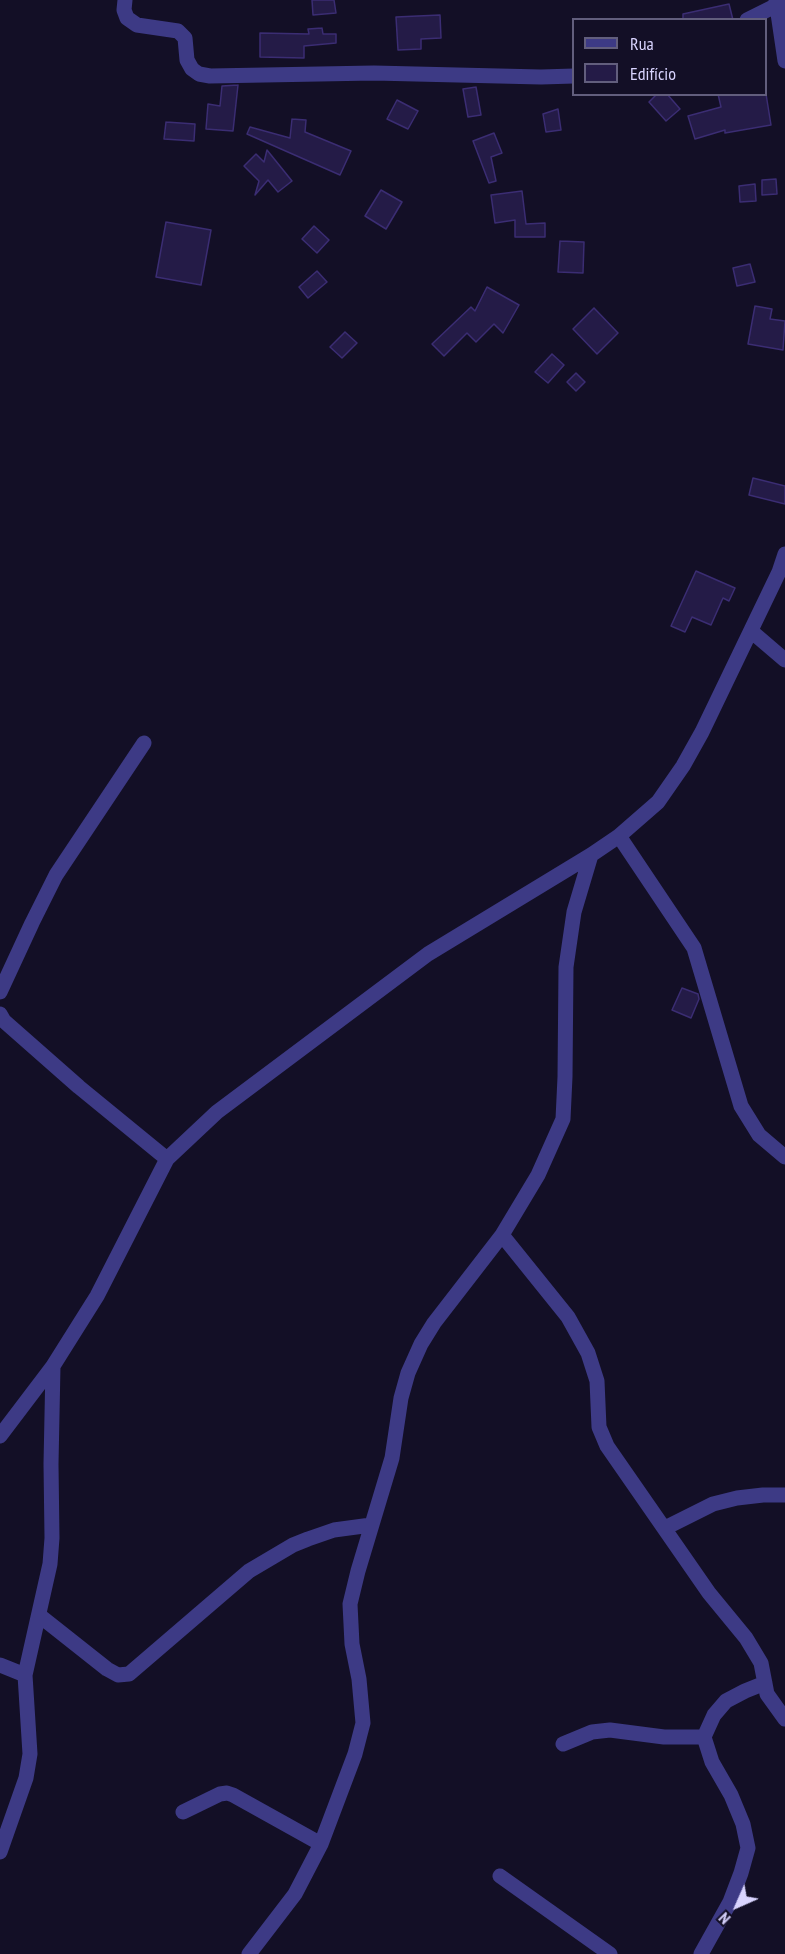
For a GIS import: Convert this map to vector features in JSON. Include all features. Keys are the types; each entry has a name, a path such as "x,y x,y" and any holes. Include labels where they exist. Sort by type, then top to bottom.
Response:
{"street":[{"path":"125,0 124,10 127,18 136,26 178,31 185,38 187,60 192,69 210,76 374,73 572,76"},
{"path":"751,18 779,2 785,61"},
{"path":"0,1436 53,1366 97,1296 166,1159 217,1112 428,954 591,855 619,836 658,801 683,766 751,631 785,554"},
{"path":"751,631 785,660"},
{"path":"0,992 56,875 144,743"},
{"path":"619,836 694,948 741,1106 759,1135 785,1157"},
{"path":"249,1954 295,1894 321,1844 355,1754 363,1723 359,1679 352,1644 350,1604 392,1458 400,1398 408,1373 421,1344 434,1323 502,1235 538,1175 563,1119 566,967 574,912 591,855"},
{"path":"0,1014 4,1021 79,1087 166,1159"},
{"path":"502,1235 568,1317 588,1353 597,1381 598,1427 607,1446 709,1593 746,1638 761,1663 767,1694 785,1719"},
{"path":"0,1852 26,1778 30,1754 26,1675 50,1564 52,1538 53,1366"},
{"path":"665,1528 713,1504 737,1498 785,1495"},
{"path":"40,1616 106,1669 118,1675 129,1674 249,1571 293,1545 308,1539 334,1530 371,1525"},
{"path":"0,1665 26,1675"},
{"path":"701,1954 730,1902 748,1848 739,1814 712,1762 704,1737 714,1715 726,1701 765,1683"},
{"path":"563,1744 592,1732 610,1730 664,1737 704,1737"},
{"path":"183,1812 219,1794 226,1793 321,1844"},
{"path":"500,1876 609,1954"}],"building":[{"path":"312,0 334,0 336,13 313,15"},
{"path":"729,4 732,18 683,18 683,14"},
{"path":"440,15 441,38 421,39 421,49 398,50 396,17"},
{"path":"322,28 323,34 336,34 336,43 304,46 304,58 260,57 260,33 309,34 308,29"},
{"path":"238,85 233,131 206,129 208,104 220,106 222,86"},
{"path":"476,87 481,115 468,117 463,89"},
{"path":"655,96 669,96 680,109 666,121 649,102"},
{"path":"718,96 766,96 771,125 725,133 725,130 695,139 688,116 721,107"},
{"path":"397,100 418,111 408,129 387,119"},
{"path":"558,109 561,130 546,132 543,114"},
{"path":"292,119 306,120 305,132 351,151 340,175 247,134 250,127 290,138"},
{"path":"166,122 195,124 194,141 164,139"},
{"path":"494,133 502,153 491,157 496,181 489,183 473,141"},
{"path":"267,150 292,181 278,192 268,180 255,195 259,181 244,166 256,154 264,162"},
{"path":"776,179 777,194 762,195 762,180"},
{"path":"755,184 756,201 740,202 739,186"},
{"path":"381,190 402,202 386,229 365,216"},
{"path":"522,191 526,224 545,223 545,237 515,237 515,220 495,223 491,195"},
{"path":"166,222 211,230 201,285 156,277"},
{"path":"314,226 329,240 317,253 302,239"},
{"path":"560,241 584,242 583,273 558,272"},
{"path":"750,264 755,282 737,286 733,268"},
{"path":"317,271 327,282 308,298 299,287"},
{"path":"487,287 519,305 503,333 494,324 476,342 467,333 444,356 432,344 471,307 475,311"},
{"path":"755,306 772,309 770,319 785,321 783,350 748,344"},
{"path":"594,308 618,333 597,354 573,329"},
{"path":"345,332 357,343 342,358 330,347"},
{"path":"552,354 564,365 548,383 535,372"},
{"path":"576,373 585,382 576,391 567,382"},
{"path":"753,478 785,486 785,504 749,495"},
{"path":"696,571 735,588 729,601 723,598 711,625 692,617 685,632 671,626"},
{"path":"682,988 698,994 699,999 691,1018 672,1010"}]}
